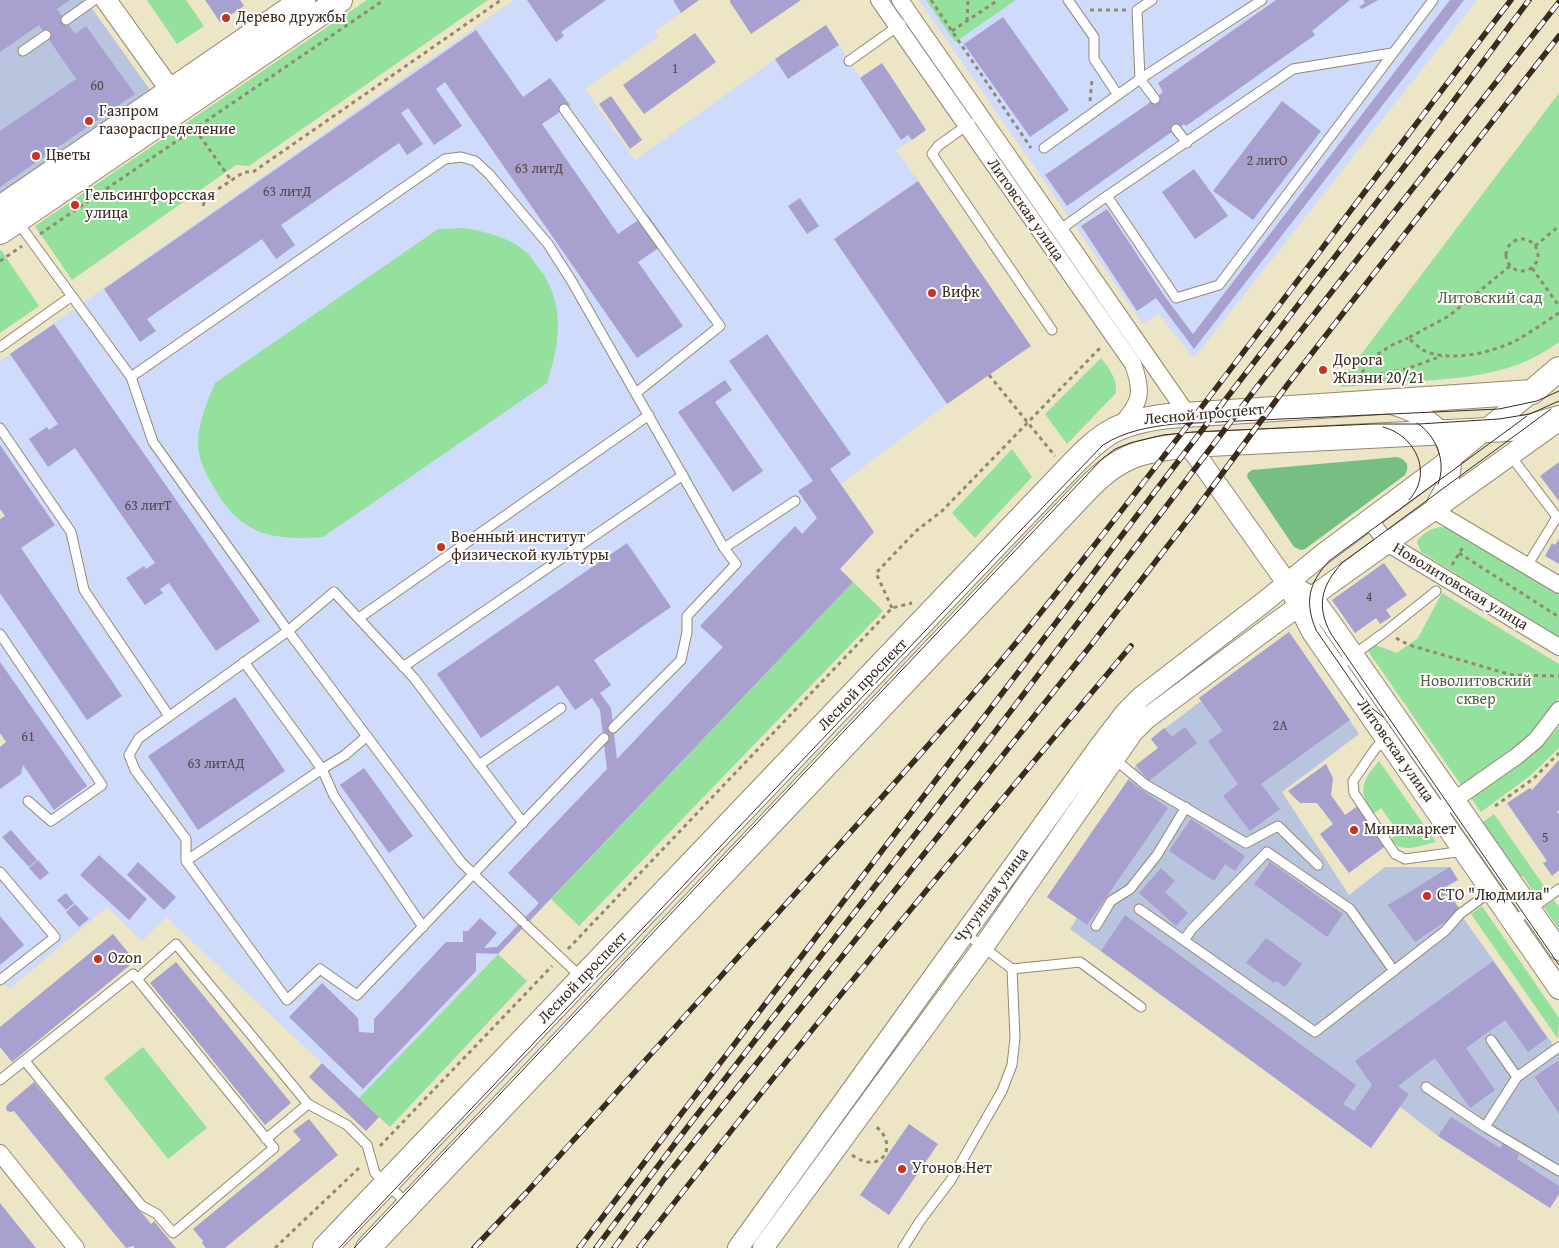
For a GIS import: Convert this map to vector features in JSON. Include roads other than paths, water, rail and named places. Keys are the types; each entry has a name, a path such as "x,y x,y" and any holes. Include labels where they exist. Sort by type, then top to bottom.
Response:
{"main road":[{"path":"182,107 303,0"},
{"path":"8,215 182,107 340,0"},
{"path":"1532,392 1559,369"},
{"name":"Лесной проспект","path":"325,1248 1080,456 1105,435 1120,426 1141,419 1532,392"},
{"name":"Лесной проспект","path":"368,1248 1100,476 1119,462 1154,448 1485,431 1528,427 1559,420"},
{"path":"757,796 778,816"}],"street":[{"path":"106,0 182,107"},
{"name":"Литовская улица","path":"879,0 966,125 1188,415"},
{"name":"Литовская улица","path":"900,0 980,116 1133,364 1138,378 1138,399 1134,410 1120,426"},
{"path":"1288,583 1451,458 1532,392"},
{"path":"1386,403 1406,408 1416,413 1442,433 1450,449 1450,472 1446,487 1433,510 1559,585"},
{"name":"Лесной проспект","path":"1306,602 1559,420"},
{"name":"Литовская улица","path":"1189,445 1288,583 1353,655 1559,950"},
{"name":"Новолитовская улица","path":"1369,519 1387,543 1559,647"},
{"name":"Чугунная улица","path":"763,1248 984,946 1107,753 1125,713 1141,697 1288,583"},
{"name":"Литовская улица","path":"1306,602 1312,632 1559,989"},
{"name":"Чугунная улица","path":"738,1248 965,933 1107,753 1134,732 1154,712 1306,602"},
{"path":"1438,812 1517,756 1536,740 1559,710"},
{"path":"2,1160 76,1248"}],"lane":[{"path":"66,20 94,0"},
{"path":"1068,0 1094,38 1094,59 1118,95"},
{"path":"1152,0 1137,10 1140,79 1155,99"},
{"path":"1044,148 1140,79 1262,0"},
{"path":"1106,196 1176,298 1219,285 1433,0"},
{"path":"849,61 911,16"},
{"path":"24,51 46,34"},
{"path":"1052,235 1293,69 1392,53"},
{"path":"564,109 720,326 636,392"},
{"path":"980,116 938,146 932,154 1052,330"},
{"path":"1176,129 1186,143"},
{"path":"132,377 445,159 461,158 475,162 489,174 548,244 636,392 724,548 736,564 687,616 687,632 681,660 613,728"},
{"path":"8,215 72,296 132,377 153,442 288,631 473,875 582,978"},
{"path":"0,347 72,296"},
{"path":"359,618 649,415"},
{"path":"0,428 71,532 84,590 169,716"},
{"path":"1510,454 1558,517 1528,566"},
{"path":"404,667 682,475"},
{"path":"724,548 795,501"},
{"path":"1337,667 1436,591"},
{"path":"523,823 404,667 334,592 288,631 139,738 129,755 135,770 186,839 186,861 287,1000 320,969 356,995 423,927 523,823 604,738"},
{"path":"0,634 102,785 51,821 28,801"},
{"path":"244,662 322,769 334,796 423,927"},
{"path":"479,765 561,708"},
{"path":"1402,726 1385,738 1353,781 1354,794 1395,854 1405,859 1464,850"},
{"path":"186,861 322,769 346,755 367,736"},
{"path":"1107,753 1146,785 1246,843 1278,826 1318,865"},
{"path":"1096,926 1111,901 1130,889 1157,854 1186,807"},
{"path":"1184,940 1192,929 1267,852 1350,909 1394,971"},
{"path":"0,872 54,937 0,980"},
{"path":"1513,922 1559,889"},
{"path":"1139,909 1315,1032 1445,931 1460,914 1492,890"},
{"path":"965,933 1012,969 1080,962 1141,1007"},
{"path":"137,979 176,944 308,1104 347,1125 367,1145 375,1173 409,1205"},
{"path":"903,1248 920,1221 951,1180 1002,1091 1012,1065 1015,1038 1012,969"},
{"path":"0,1080 133,974 274,1148 173,1233 157,1214 142,1206 25,1061"},
{"path":"1491,1040 1517,1077"},
{"path":"1484,1127 1517,1077 1559,1047"},
{"path":"1426,1087 1484,1127 1559,1172"},
{"path":"266,1139 308,1104"}],"tram line":[{"path":"339,1248 1103,445 1137,430 1174,424 1499,409 1537,401 1559,391"},
{"path":"354,1248 1102,459 1115,449 1130,443 1163,435 1193,432 1373,424 1419,424 1499,419 1530,414 1559,401"},
{"path":"1551,409 1342,563 1325,588 1322,605 1326,624 1331,634 1559,965"},
{"path":"1383,717 1367,704 1316,630 1310,610 1310,593 1313,585 1329,561 1527,416"},
{"path":"1417,423 1430,434 1438,450 1441,467 1438,484"},
{"path":"1383,427 1394,431 1404,438 1412,446 1417,456 1420,478 1409,500"}],"railway":[{"path":"474,1248 526,1193 900,777 1014,645 1161,460 1511,0"},
{"path":"579,1248 1423,142 1529,0"},
{"path":"596,1248 686,1129 991,737 1257,387 1559,2"},
{"path":"614,1248 665,1178 1091,645 1194,512 1288,384 1559,36"},
{"path":"639,1248 759,1095 882,944 1131,646"}],"place":[{"name":"Дерево дружбы","path":"226,18"},
{"name":"Газпром газораспределение","path":"89,121"},
{"name":"Цветы","path":"36,156"},
{"name":"Гельсингфорсская улица","path":"75,205"},
{"name":"Вифк","path":"932,293"},
{"name":"Дорога Жизни 20/21","path":"1323,370"},
{"name":"Военный институт физической культуры","path":"441,547"},
{"name":"Минимаркет","path":"1354,830"},
{"name":"СТО \"Людмила\"","path":"1427,896"},
{"name":"Ozon","path":"98,959"},
{"name":"Угонов.Нет","path":"902,1169"}],"park label":[{"name":"Литовский сад","path":"1490,299"},
{"name":"Новолитовский сквер","path":"1476,691"}]}
